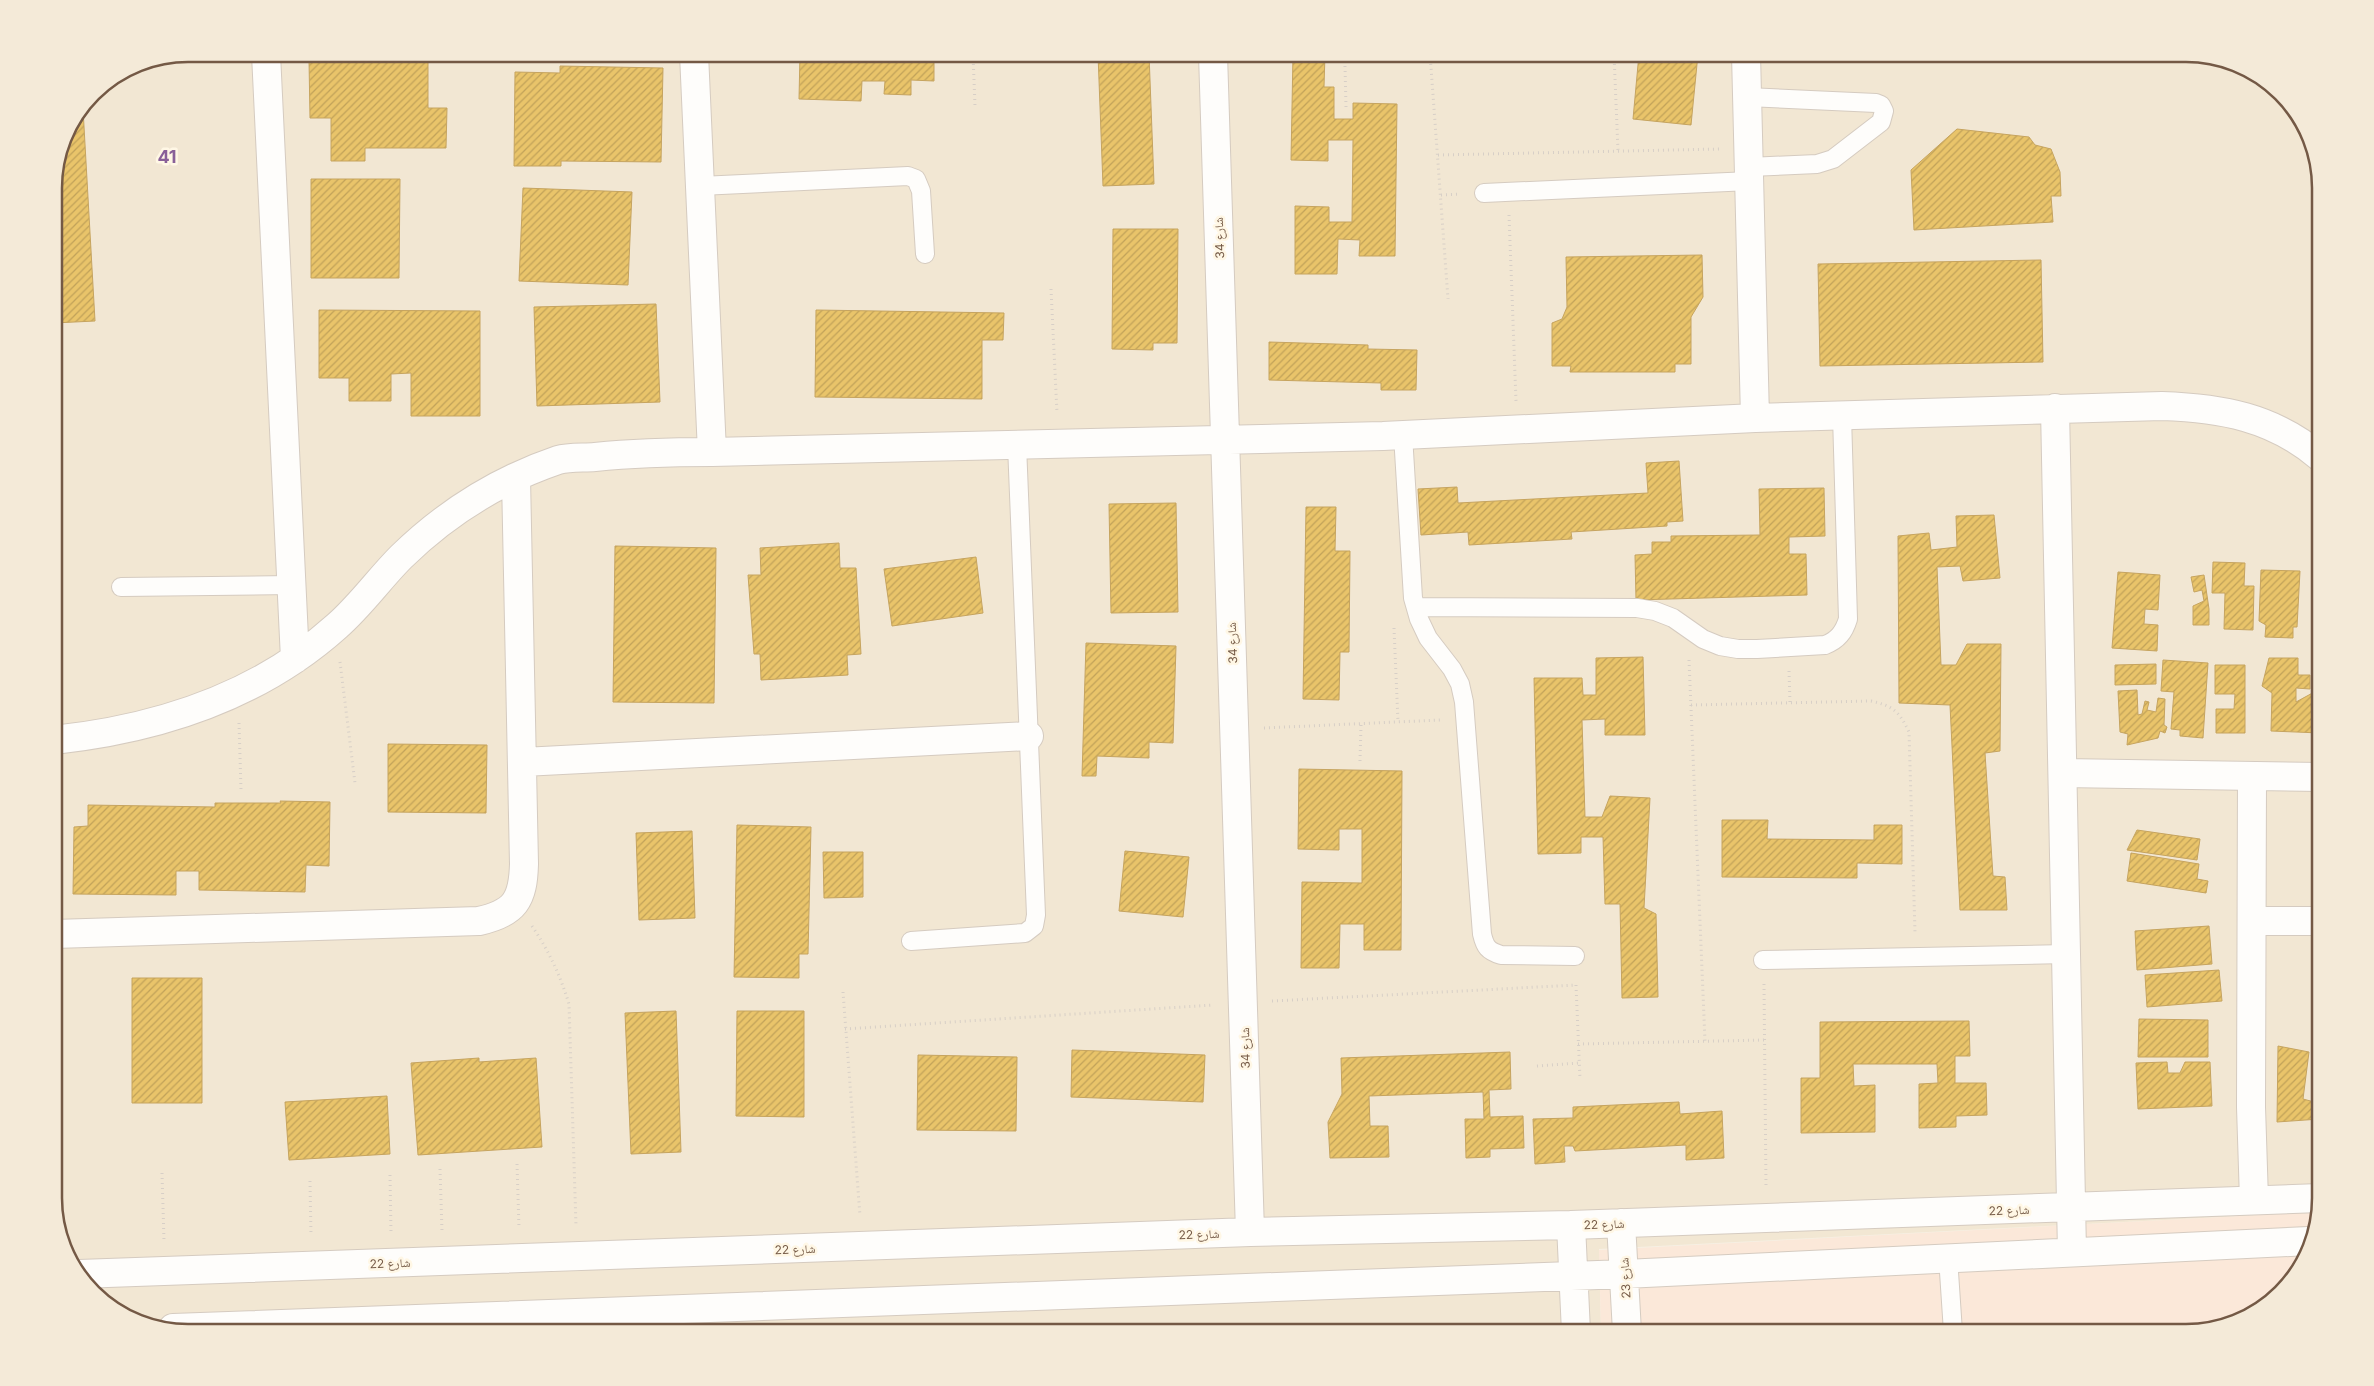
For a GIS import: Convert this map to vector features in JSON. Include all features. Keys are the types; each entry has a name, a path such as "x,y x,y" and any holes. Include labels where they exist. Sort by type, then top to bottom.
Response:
{"street":[{"path":"266,62 295,660"},
{"path":"694,62 712,452"},
{"name":"شارع 34","path":"1213,62 1250,1232"},
{"path":"1746,62 1755,418"},
{"path":"2055,408 2072,1252"},
{"path":"63,739 90,736 140,726 190,712 238,693 295,660 336,626 368,596 399,558 433,526 474,499 516,478 560,460 662,452 1403,435 1755,418 2055,408 2200,408 2238,414 2275,427 2311,450"},
{"path":"63,934 479,921 498,917 514,905 524,886 516,478"},
{"path":"523,762 1029,736"},
{"path":"2063,773 2312,777"},
{"path":"2252,776 2252,1107 2254,1200"},
{"path":"2253,921 2312,921"},
{"name":"شارع 22","path":"89,1274 1250,1232 1571,1225 2312,1198"},
{"name":"شارع 23","path":"1621,1223 1627,1324"},
{"path":"1571,1225 1576,1324"},
{"path":"387,1324 1625,1274 2303,1241"}],"lane":[{"path":"1484,193 1749,166 1809,164 1833,160 1881,122 1884,111 1881,105 1876,104 1747,98"},
{"path":"700,186 908,176 916,179 921,191 925,254"},
{"path":"1416,607 1637,608 1664,615 1703,639 1738,649 1825,645 1833,641 1845,628 1848,619 1842,416"},
{"path":"1403,435 1413,598 1428,638 1452,669 1460,684 1465,719 1482,934 1485,947 1490,952 1501,955 1575,956"},
{"path":"911,941 1025,933 1034,926 1036,915 1017,445"},
{"path":"121,587 291,585"},
{"path":"1763,960 2066,954"},
{"path":"1948,1257 1952,1324"}],"path":[{"path":"973,62 975,106"},
{"path":"1346,62 1344,66 1346,107"},
{"path":"1431,62 1448,299"},
{"path":"1614,62 1618,151"},
{"path":"1438,155 1618,151 1749,166"},
{"path":"1508,192 1517,430"},
{"path":"1051,289 1058,444"},
{"path":"336,626 355,784"},
{"path":"1687,630 1705,1042"},
{"path":"1788,647 1790,703"},
{"path":"238,693 241,790"},
{"path":"1691,705 1871,701 1887,705 1901,716 1908,732 1915,957"},
{"path":"1235,729 1465,719"},
{"path":"1360,760 1361,724"},
{"path":"514,905 533,926 548,950 561,977 569,1004 577,1257"},
{"path":"1575,956 1580,1079"},
{"path":"1763,960 1766,1218"},
{"path":"845,1030 1244,1002 1576,985"},
{"path":"843,992 862,1246"},
{"path":"1578,1044 1764,1040"},
{"path":"1537,1066 1579,1063"},
{"path":"518,1164 519,1259"},
{"path":"440,1169 444,1261"},
{"path":"162,1173 165,1271"},
{"path":"390,1174 392,1263"},
{"path":"310,1181 312,1266"}],"shaded area":[{"path":"189,62 2185,62 2218,67 2234,72 2248,79 2269,94 2280,105 2298,133 2305,148 2311,180 2312,1197 2310,1212 1599,1249 1601,1324 189,1324 156,1319 140,1314 126,1307 105,1292 94,1281 76,1253 69,1238 63,1206 63,180 72,140 89,112 99,99 126,79 148,69"},
{"path":"2310,1212 2302,1246 2295,1260 2275,1287 2248,1307 2234,1314 2218,1319 2185,1324 1601,1324 1599,1250"}],"building: سكن":[{"path":"309,62 428,62 428,108 447,108 446,148 365,148 365,161 331,161 331,118 310,118"},
{"path":"800,62 934,62 934,81 911,80 911,95 884,94 885,81 862,81 861,101 799,99"},
{"path":"1098,62 1149,62 1154,184 1103,186"},
{"path":"1293,62 1325,62 1324,87 1334,87 1334,119 1353,119 1353,103 1397,104 1395,256 1359,256 1360,240 1338,239 1337,274 1295,274 1295,206 1329,207 1329,222 1352,222 1353,140 1328,140 1328,161 1291,160"},
{"path":"1638,62 1697,62 1691,125 1633,119"},
{"path":"560,66 663,68 661,162 561,161 561,166 514,166 515,72 560,73"},
{"path":"84,120 95,321 63,323 63,180 72,140"},
{"path":"1957,129 2029,137 2035,145 2051,149 2060,172 2061,196 2051,196 2053,222 1914,230 1911,170"},
{"path":"311,179 400,179 399,278 311,278"},
{"path":"523,188 632,192 628,285 519,281"},
{"path":"1113,229 1178,229 1177,343 1153,343 1153,350 1112,349"},
{"path":"1702,255 1703,297 1691,317 1691,364 1675,364 1675,372 1570,372 1571,366 1552,366 1552,323 1562,319 1567,307 1566,257"},
{"path":"2041,260 2043,362 1820,366 1818,264"},
{"path":"656,304 660,402 537,406 534,307"},
{"path":"319,310 480,311 480,416 411,416 411,373 391,374 391,401 349,401 349,378 319,378"},
{"path":"816,310 1004,313 1003,340 982,340 982,399 815,397"},
{"path":"1269,342 1368,345 1368,349 1417,350 1416,390 1381,390 1381,383 1269,380"},
{"path":"1679,461 1683,521 1667,522 1667,526 1571,532 1572,539 1469,545 1468,532 1421,535 1418,489 1457,487 1458,503 1648,493 1646,463"},
{"path":"1824,488 1825,536 1789,537 1789,554 1806,554 1807,595 1636,600 1635,555 1652,554 1652,542 1671,542 1671,536 1760,535 1759,489"},
{"path":"1176,503 1178,612 1111,613 1109,504"},
{"path":"1306,507 1336,507 1335,551 1350,551 1349,652 1340,652 1339,700 1303,699"},
{"path":"1994,515 2000,578 1963,581 1960,566 1937,567 1941,665 1956,665 1967,644 2001,644 2000,751 1985,753 1993,876 2005,877 2007,910 1960,910 1950,705 1899,703 1898,536 1929,533 1931,550 1957,547 1956,516"},
{"path":"839,543 840,568 856,568 861,654 847,655 848,675 761,680 760,654 754,654 748,575 761,575 760,548"},
{"path":"615,546 716,548 714,703 613,702"},
{"path":"976,557 983,613 892,626 884,569"},
{"path":"2213,562 2245,563 2244,586 2254,586 2253,630 2224,629 2225,593 2212,593"},
{"path":"2261,570 2300,571 2297,627 2293,627 2293,638 2265,637 2266,625 2259,621"},
{"path":"2118,572 2160,575 2158,610 2145,609 2144,624 2158,625 2157,651 2112,648"},
{"path":"2204,575 2209,609 2209,625 2193,625 2193,606 2204,601 2202,590 2194,592 2191,577"},
{"path":"1086,643 1176,646 1173,743 1149,742 1149,758 1097,756 1096,776 1082,776"},
{"path":"1643,657 1645,735 1605,735 1605,719 1582,720 1585,817 1602,817 1610,796 1650,798 1644,908 1656,914 1658,997 1622,998 1620,904 1605,904 1603,837 1581,837 1581,853 1538,854 1534,678 1582,678 1583,695 1596,695 1596,658"},
{"path":"2269,658 2298,658 2298,675 2310,675 2310,689 2296,688 2296,702 2312,694 2312,733 2271,731 2272,693 2262,686"},
{"path":"2163,660 2208,663 2203,738 2180,736 2180,730 2171,729 2174,692 2161,691"},
{"path":"2156,664 2156,684 2115,685 2115,665"},
{"path":"2215,665 2245,665 2245,733 2216,733 2216,709 2234,709 2235,694 2215,694"},
{"path":"2137,690 2138,715 2142,714 2145,701 2149,702 2147,710 2156,712 2158,698 2165,699 2164,725 2167,727 2165,733 2160,731 2158,738 2127,745 2128,734 2120,732 2118,691"},
{"path":"388,744 487,745 486,813 388,812"},
{"path":"1299,769 1402,771 1401,950 1364,950 1364,924 1340,924 1339,968 1301,968 1302,882 1362,883 1362,829 1339,829 1339,850 1298,849"},
{"path":"280,801 330,802 329,866 306,865 305,892 199,890 199,871 176,871 176,895 73,894 74,827 88,826 88,805 215,807 215,803 281,803"},
{"path":"1722,820 1768,820 1767,839 1874,840 1874,825 1902,825 1902,864 1857,863 1857,878 1722,877"},
{"path":"737,825 811,827 808,954 799,954 799,978 734,977"},
{"path":"2137,830 2200,839 2197,860 2127,850"},
{"path":"692,831 695,918 639,920 636,833"},
{"path":"1125,851 1189,857 1183,917 1119,911"},
{"path":"823,852 863,852 863,897 824,898"},
{"path":"2131,853 2199,864 2197,879 2208,881 2206,893 2127,881"},
{"path":"2209,926 2212,964 2137,970 2135,931"},
{"path":"2219,970 2222,1001 2147,1007 2145,975"},
{"path":"132,978 202,978 202,1103 132,1103"},
{"path":"676,1011 681,1152 631,1154 625,1013"},
{"path":"737,1011 804,1011 804,1117 736,1116"},
{"path":"2139,1019 2208,1020 2208,1057 2138,1057"},
{"path":"1969,1021 1970,1056 1955,1056 1955,1083 1986,1083 1987,1115 1956,1116 1956,1127 1919,1128 1919,1084 1938,1083 1937,1064 1853,1064 1854,1086 1875,1085 1875,1132 1801,1133 1801,1078 1820,1078 1820,1022"},
{"path":"2278,1046 2309,1052 2303,1099 2312,1101 2312,1120 2277,1122"},
{"path":"1072,1050 1205,1055 1203,1102 1071,1097"},
{"path":"1510,1052 1511,1089 1489,1090 1490,1117 1523,1116 1524,1148 1490,1149 1490,1157 1466,1158 1465,1119 1484,1119 1483,1092 1369,1096 1370,1126 1388,1126 1389,1157 1330,1158 1328,1122 1342,1094 1341,1058"},
{"path":"918,1055 1017,1057 1016,1131 917,1130"},
{"path":"479,1058 479,1062 536,1058 542,1147 418,1155 411,1063"},
{"path":"2167,1062 2168,1073 2180,1073 2185,1062 2210,1062 2212,1106 2138,1109 2136,1063"},
{"path":"387,1096 390,1154 289,1160 285,1102"},
{"path":"1679,1102 1680,1114 1722,1111 1724,1158 1686,1160 1686,1145 1575,1151 1573,1146 1564,1146 1565,1162 1535,1164 1533,1119 1573,1118 1573,1107"}],"district":[{"name":"41","path":"167,156"}]}
